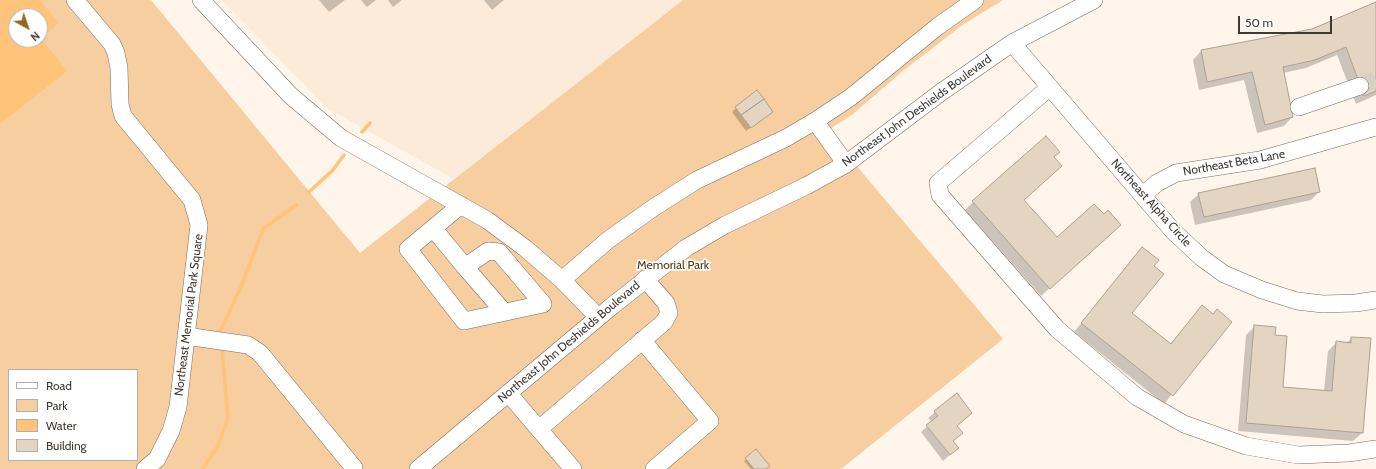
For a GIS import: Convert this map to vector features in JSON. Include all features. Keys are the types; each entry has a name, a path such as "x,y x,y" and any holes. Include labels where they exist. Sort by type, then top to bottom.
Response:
{"street":[{"name":"Northeast Memorial Park Square","path":"75,0 112,44 116,53 119,68 120,104 123,116 192,200 200,225 178,407 171,430 157,459 145,469"},
{"path":"201,0 290,96 341,138 487,220 525,248 562,280 598,317"},
{"path":"562,280 608,240 652,208 697,180 786,138 851,97 925,37 976,0"},
{"name":"Northeast John Deshields Boulevard","path":"418,469 598,317 686,248 725,225 806,186 846,164 940,93 1012,43 1094,0"},
{"name":"Northeast Alpha Circle","path":"1012,43 1173,231 1202,258 1224,274 1262,290 1297,301 1323,304 1356,303 1376,300"},
{"path":"1299,107 1360,86"},
{"path":"1050,87 938,183 940,195 1057,329 1137,397 1184,424 1246,446 1298,455 1349,453 1376,449"},
{"path":"815,121 846,164"},
{"name":"Northeast Beta Lane","path":"1143,195 1157,183 1176,173 1260,160 1376,127"},
{"path":"461,205 408,249 464,321 543,304 499,252 488,251 466,266"},
{"path":"433,228 504,312"},
{"path":"539,429 664,322 669,313 666,303 645,279"},
{"path":"186,336 248,345 260,353 354,468"},
{"path":"642,340 710,421 654,469"},
{"path":"508,393 573,469"}],"shaded area":[{"path":"222,0 683,0 454,179 327,108"}],"green space":[{"name":"Memorial Park","path":"0,0 151,0 360,253 683,0 1003,0 964,24 904,70 853,114 827,131 1003,339 841,469 0,469"}],"water":[{"path":"0,0 40,0 46,8 8,8 8,48 48,48 67,71 0,124"},
{"path":"48,10 58,23 48,32"}],"building":[{"path":"1376,2 1376,91 1364,96 1346,47 1315,60 1283,67 1293,117 1265,125 1252,72 1207,82 1201,50 1312,29"},
{"path":"757,90 764,99 741,115 735,107"},
{"path":"764,99 773,112 751,128 741,115"},
{"path":"1046,136 1060,152 1054,157 1062,166 1024,200 1057,237 1094,204 1104,214 1108,210 1121,225 1050,289 972,201"},
{"path":"1315,168 1320,192 1204,217 1198,193"},
{"path":"1142,247 1159,260 1154,266 1164,274 1132,313 1171,344 1202,305 1213,314 1217,309 1232,322 1173,396 1081,323"},
{"path":"1254,325 1276,327 1275,335 1287,336 1283,387 1332,391 1336,341 1351,343 1351,337 1371,338 1363,433 1246,423"},
{"path":"957,393 972,413 957,426 963,433 953,441 959,448 950,455 926,425 938,416 934,411"},
{"path":"756,449 770,466 766,469 754,469 745,458"}],"waterway":[{"path":"362,132 370,123"},
{"path":"308,193 333,170 344,155"},
{"path":"220,332 240,289 263,229 296,205"},
{"path":"203,469 218,446 228,418 222,349"}],"tunnel":[{"path":"1360,86 1376,79"}]}
